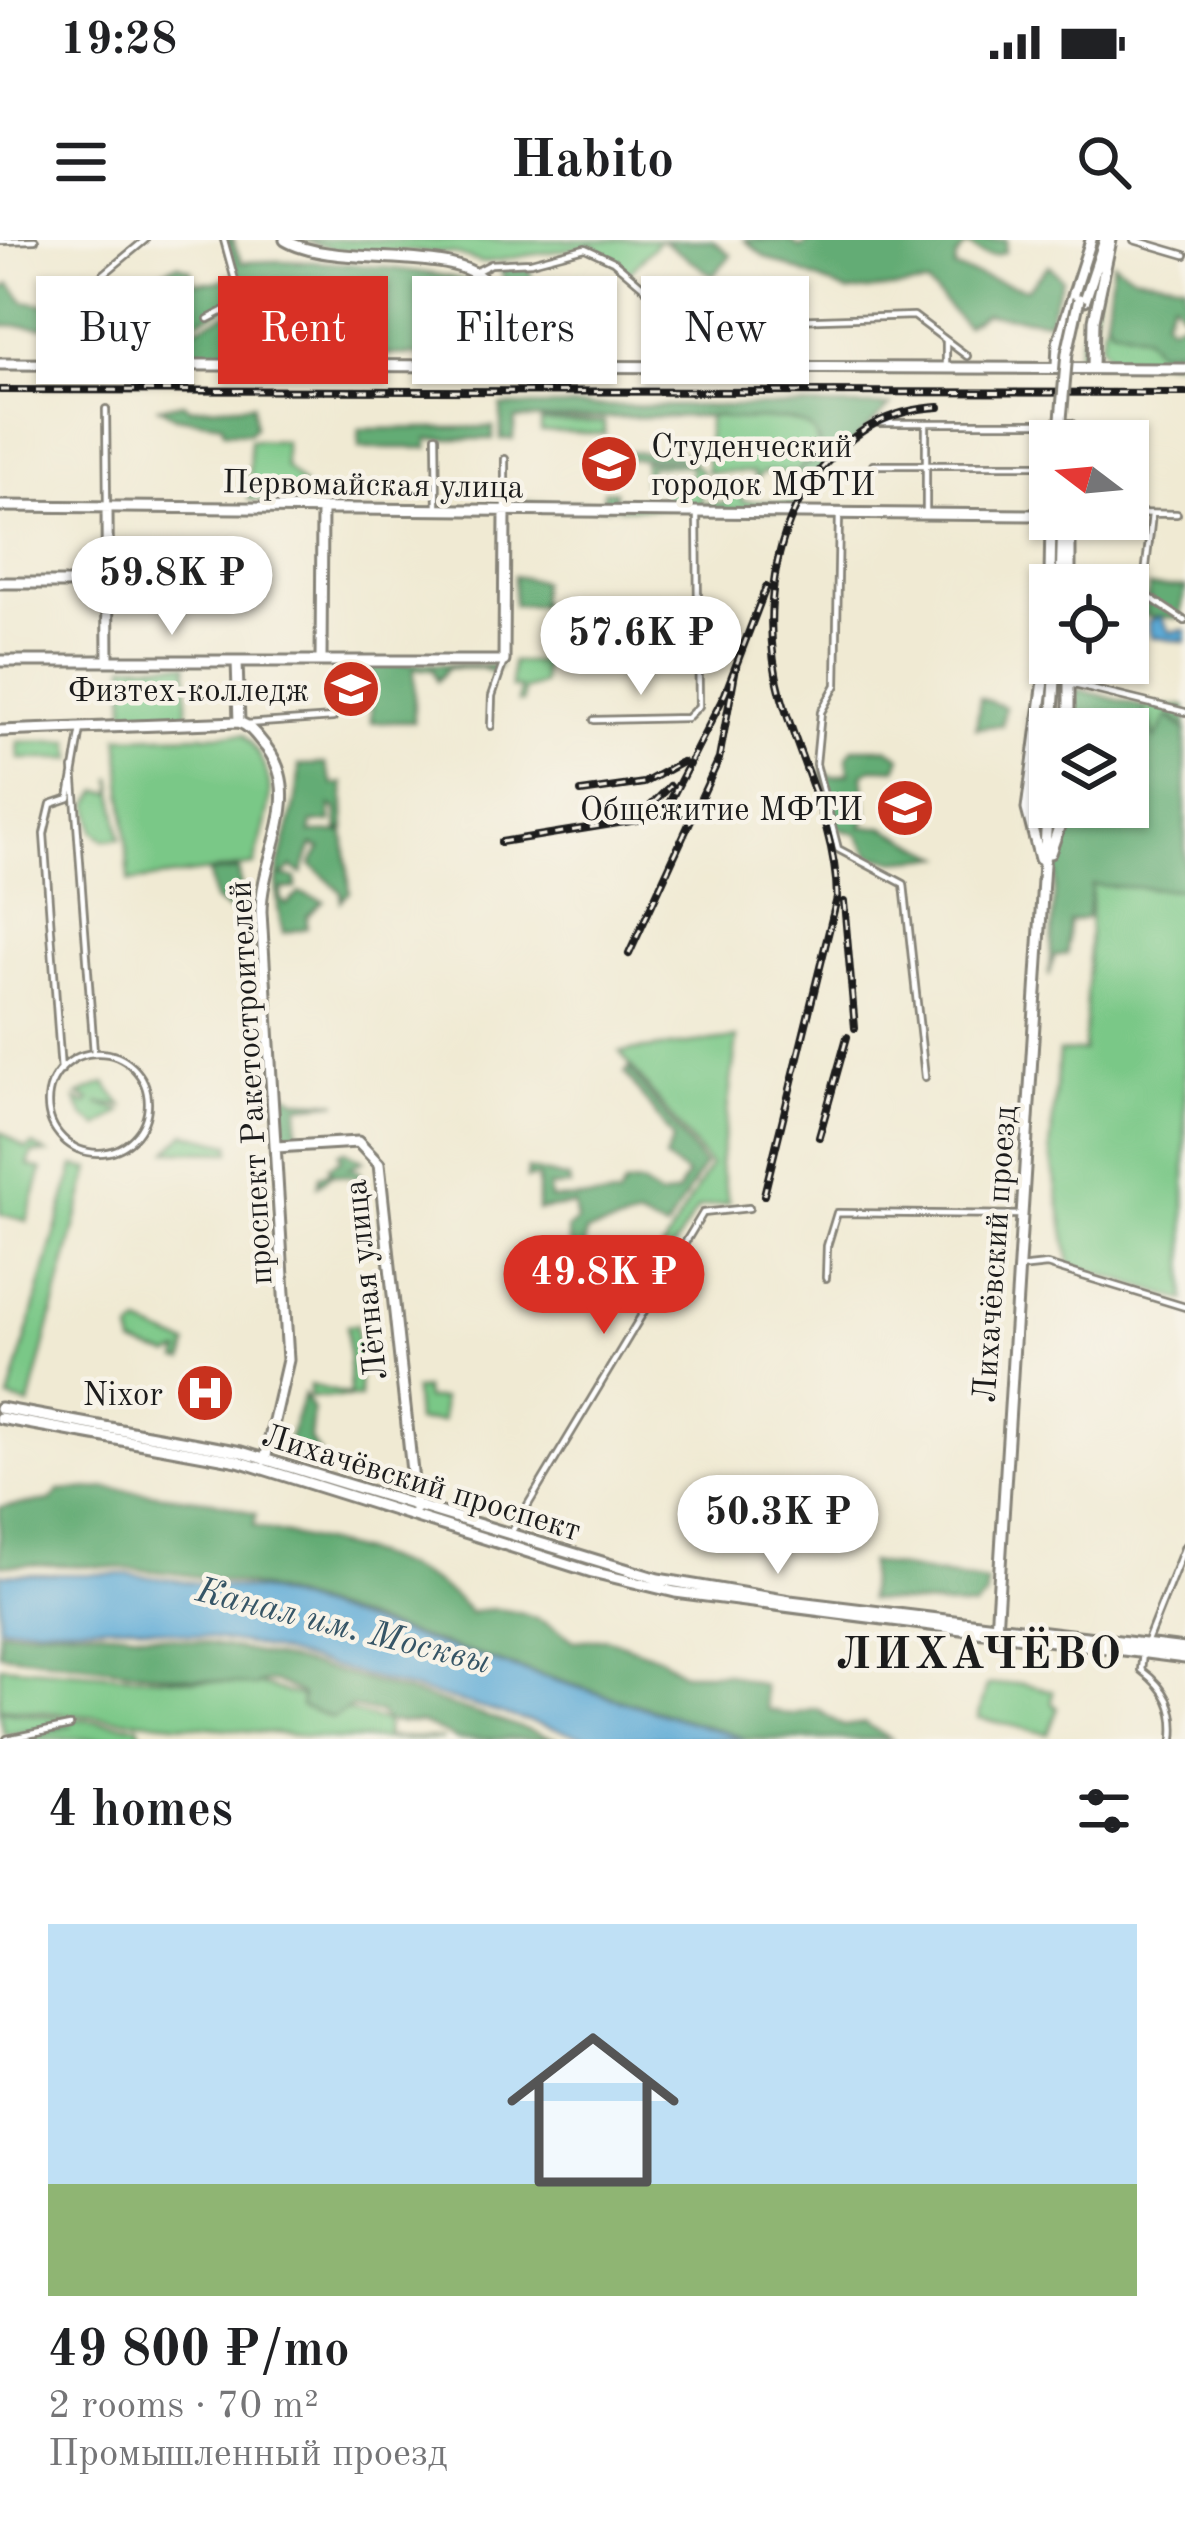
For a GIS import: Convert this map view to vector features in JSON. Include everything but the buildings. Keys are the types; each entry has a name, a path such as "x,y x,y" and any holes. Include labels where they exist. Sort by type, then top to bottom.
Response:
{"main road":[{"path":"286,240 329,256 439,260 480,276"},
{"path":"1062,420 1067,352 1101,240"},
{"path":"1039,366 1058,344 1101,240"},
{"path":"1094,367 1101,240"},
{"path":"1057,367 1058,344"},
{"path":"1095,347 1107,361 1128,367"},
{"path":"0,364 412,365"},
{"path":"617,365 1185,369"},
{"name":"Первомайская улица","path":"0,506 1029,514"},
{"path":"107,507 108,661"},
{"path":"321,661 322,508"},
{"path":"0,661 504,661 505,512"},
{"path":"0,583 107,583"},
{"path":"0,731 247,723 237,661"},
{"path":"1065,708 1070,684"},
{"name":"проспект Ракетостроителей","path":"247,723 279,764 285,782 261,898 288,1360 264,1463"},
{"name":"Лихачёвский проезд","path":"1031,828 1044,876"},
{"name":"Лихачёвский проезд","path":"996,1631 1046,828"},
{"name":"Лихачёвский проезд","path":"1044,876 1058,828"},
{"path":"274,1123 283,1137 302,1145"},
{"name":"Лётная улица","path":"276,1147 358,1142 379,1163 416,1509"},
{"path":"277,1163 285,1151 302,1145"},
{"name":"Лихачёвский проспект","path":"0,1408 241,1452 656,1588 996,1631 1185,1649"},
{"name":"Лихачёвский проспект","path":"0,1418 286,1465 416,1509 438,1511 676,1583 1144,1648 1185,1658"},
{"path":"241,1452 272,1439 286,1465"},
{"path":"387,1496 406,1491 413,1480 438,1511"},
{"path":"981,1625 997,1611 1015,1629"}],"street":[{"path":"0,241 35,240"},
{"path":"102,276 145,240"},
{"path":"208,319 241,302 224,240"},
{"path":"1134,240 1185,254"},
{"path":"477,271 585,248 605,256 677,314 711,280 784,319 909,315 967,356"},
{"path":"946,341 946,366"},
{"path":"106,409 107,507"},
{"path":"879,423 1029,423"},
{"path":"926,423 926,514"},
{"path":"436,436 437,510"},
{"path":"505,512 506,459"},
{"path":"873,465 1029,465"},
{"path":"594,720 687,718 700,706 697,513"},
{"path":"839,514 836,685 820,712 816,764 838,849 904,884 925,1077"},
{"path":"1149,514 1177,514"},
{"path":"1147,564 1153,514"},
{"path":"1149,596 1185,621"},
{"path":"491,726 492,696 504,661"},
{"path":"1070,684 1185,712"},
{"path":"247,723 333,718"},
{"path":"61,1070 94,1053 115,1056 142,1079 146,1116 122,1146 87,1151 67,1141 52,1120 50,1094 61,1070 44,834 51,804 69,798 81,728"},
{"path":"74,763 94,1053"},
{"path":"510,1535 703,1213 749,1208"},
{"path":"826,1278 827,1246 837,1213 1023,1215"},
{"path":"1019,1268 1047,1265 1185,1307"},
{"path":"1173,1739 1176,1716 1160,1685 1142,1670 1144,1648 1185,1546"},
{"path":"5,1736 70,1726"}],"green space":[{"path":"226,240 232,240 242,263 362,265 442,276 412,276 412,355 388,355 388,276 239,276"},
{"path":"303,240 660,240 629,273 593,245 482,263 453,253 333,249"},
{"path":"712,240 731,255 713,276 663,241"},
{"path":"744,240 789,240 801,248 811,240 1007,240 1005,252 994,255 967,245 956,257 955,269 1027,289 1049,265 1062,279 1048,321 985,314 966,326 928,285 848,292 765,257"},
{"path":"1104,251 1089,360 1075,360"},
{"path":"1113,262 1133,275 1185,283 1185,316 1173,300 1164,319 1170,325 1185,319 1185,347 1157,351 1144,335 1111,327 1106,317"},
{"path":"178,264 191,270 192,276 153,276"},
{"path":"500,266 529,266 531,276 503,276"},
{"path":"194,282 218,282 218,311 194,322"},
{"path":"10,284 24,301 36,303 36,327 0,325 0,290"},
{"path":"1106,317 1111,327 1185,347 1185,362 1108,357 1100,344"},
{"path":"218,318 218,354 194,354 194,329"},
{"path":"183,403 189,408 253,404 255,427 249,433 224,432 222,424 175,417 159,408"},
{"path":"501,406 890,406 799,492 800,468 813,460 819,443 812,431 789,420 719,416 515,419 513,439 501,439"},
{"path":"708,419 792,420 814,430 819,448 797,472 763,472 756,480 754,472 707,472"},
{"path":"541,421 604,422 605,434 541,431"},
{"path":"493,427 493,439 428,439 428,448 359,448 359,429"},
{"path":"250,440 285,441 285,466 303,485 303,501 249,500"},
{"path":"605,443 620,443 621,452 693,453 693,459 605,459"},
{"path":"644,462 692,462 701,471 701,508 620,508 620,499 664,500 664,489 677,489 678,478 691,477 691,466 649,466 648,478 666,478 666,483 644,484"},
{"path":"510,488 517,488 518,502 603,503 604,491 615,491 615,507 510,506"},
{"path":"727,491 742,491 742,501 796,503 794,510 706,510 706,503 727,503"},
{"path":"514,576 541,581 540,606 514,605"},
{"path":"1149,587 1185,587 1180,618 1149,616"},
{"path":"643,597 641,625 670,626 670,612 645,612 646,597 662,597 662,602 684,599 685,643 624,643 628,600"},
{"path":"512,662 543,662 543,684 524,690 523,702 518,702 520,688 511,688"},
{"path":"371,663 499,666 492,673 482,668 448,668 437,681 433,670 414,669 414,722 371,722"},
{"path":"125,664 187,664 187,715 125,715"},
{"path":"1076,689 1145,707 1145,708 1076,708"},
{"path":"980,698 1005,707 1002,725 976,728"},
{"path":"1185,706 1185,730 1174,716 1160,736 1151,737 1149,708 1145,707"},
{"path":"1168,716 1185,730 1185,890 1092,885 1087,918 1069,922 1067,954 1054,956 1049,976 1057,856 1066,828 1149,828 1149,725 1155,739"},
{"path":"244,734 257,751 269,782 268,811 254,865 129,882 119,737"},
{"path":"70,741 73,759 19,759 18,742"},
{"path":"853,748 887,748 901,757 896,769 872,768 863,774 867,816 861,827 883,827 943,857 893,861 870,855 857,834 836,828 822,771 833,777 849,773 847,757"},
{"path":"325,764 333,785 343,783 345,829 338,830 336,809 330,806 331,822 312,823 310,833 344,832 350,892 341,901 341,892 311,865 321,848 312,845 302,874 292,867 282,876 296,878 296,888 282,889 281,899 286,905 300,893 324,901 307,916 307,928 283,933 277,885 299,765"},
{"path":"112,777 120,839 104,840 93,831 90,803 99,791 113,793"},
{"path":"239,870 242,906 230,911 214,900 209,873"},
{"path":"1092,885 1185,890 1185,1301 1070,1264 1050,1149 1059,1052 1084,1051"},
{"path":"737,1038 720,1165 729,1203 698,1208 654,1278 646,1277 710,1166 620,1052"},
{"path":"629,1068 704,1165 666,1230 639,1218 586,1232 585,1251 571,1251 567,1229 577,1221 574,1205 538,1210 538,1177 527,1179 528,1169 569,1179 570,1186 549,1187 550,1199 618,1197 625,1185 640,1184 660,1197 677,1193 687,1175 665,1159 673,1139 625,1073"},
{"path":"105,1083 123,1106 97,1103 122,1112 99,1127 84,1117 76,1100 87,1104 90,1100 78,1095"},
{"path":"283,1091 298,1100 338,1102 299,1106 297,1128 303,1137 291,1138 283,1131"},
{"path":"0,1131 26,1149 33,1145 47,1153 32,1153 28,1165 42,1170 27,1221 0,1214"},
{"path":"185,1133 230,1144 230,1152 168,1151"},
{"path":"344,1150 364,1161 349,1168 360,1171 361,1178 332,1174 318,1185 320,1175 331,1172 329,1166 342,1159 339,1153"},
{"path":"74,1166 90,1169 29,1405 9,1399"},
{"path":"140,1325 188,1345 184,1361 178,1360 180,1352 169,1356 134,1345 131,1332"},
{"path":"356,1325 360,1397 310,1397 310,1385 350,1395 347,1326"},
{"path":"424,1389 425,1399 442,1399 442,1421 416,1422 414,1390"},
{"path":"304,1394 313,1410 310,1440 320,1453 312,1460 293,1451 288,1440"},
{"path":"107,1488 213,1501 256,1514 254,1526 370,1554 425,1577 471,1613 511,1611 551,1626 574,1641 606,1638 662,1658 682,1673 726,1673 763,1685 767,1709 789,1715 817,1709 843,1726 865,1723 890,1739 748,1739 233,1582 134,1569 0,1565 0,1507 50,1501 59,1491"},
{"path":"869,1562 987,1583 986,1597 974,1608 868,1600"},
{"path":"0,1631 131,1633 255,1652 377,1683 557,1739 457,1739 421,1723 387,1722 380,1713 351,1707 333,1718 301,1706 302,1695 272,1683 253,1686 0,1654"},
{"path":"0,1666 261,1685 387,1722 386,1737 444,1739 336,1739 0,1708"},
{"path":"1022,1683 1053,1691 1052,1703 1058,1708 1048,1734 978,1718 987,1685"},
{"path":"0,1711 138,1726 143,1739 11,1739 73,1726 4,1734"}],"water":[{"path":"1160,616 1170,632 1185,630 1185,642 1151,637 1149,622"},
{"name":"Канал им. Москвы","path":"0,1574 126,1574 265,1591 744,1739 592,1739 254,1645 131,1625 0,1627"}],"railway":[{"path":"0,390 1185,393"},
{"path":"764,1195 837,898 824,820 775,667 772,607 781,546 805,491 847,443 873,424 903,412 939,407"},
{"path":"666,809 725,694 766,587"},
{"path":"629,954 719,759 736,667"},
{"path":"581,792 644,783 682,762"},
{"path":"501,842 637,820 670,786"},
{"path":"844,902 855,1028"},
{"path":"819,1137 847,1037"}],"place":[{"name":"Студенческий городок МФТИ","path":"609,464"},
{"name":"Физтех-колледж","path":"351,689"},
{"name":"Общежитие МФТИ","path":"905,808"},
{"name":"Nixor","path":"205,1393"}],"district":[{"name":"ЛИХАЧЁВО","path":"980,1652"}]}
